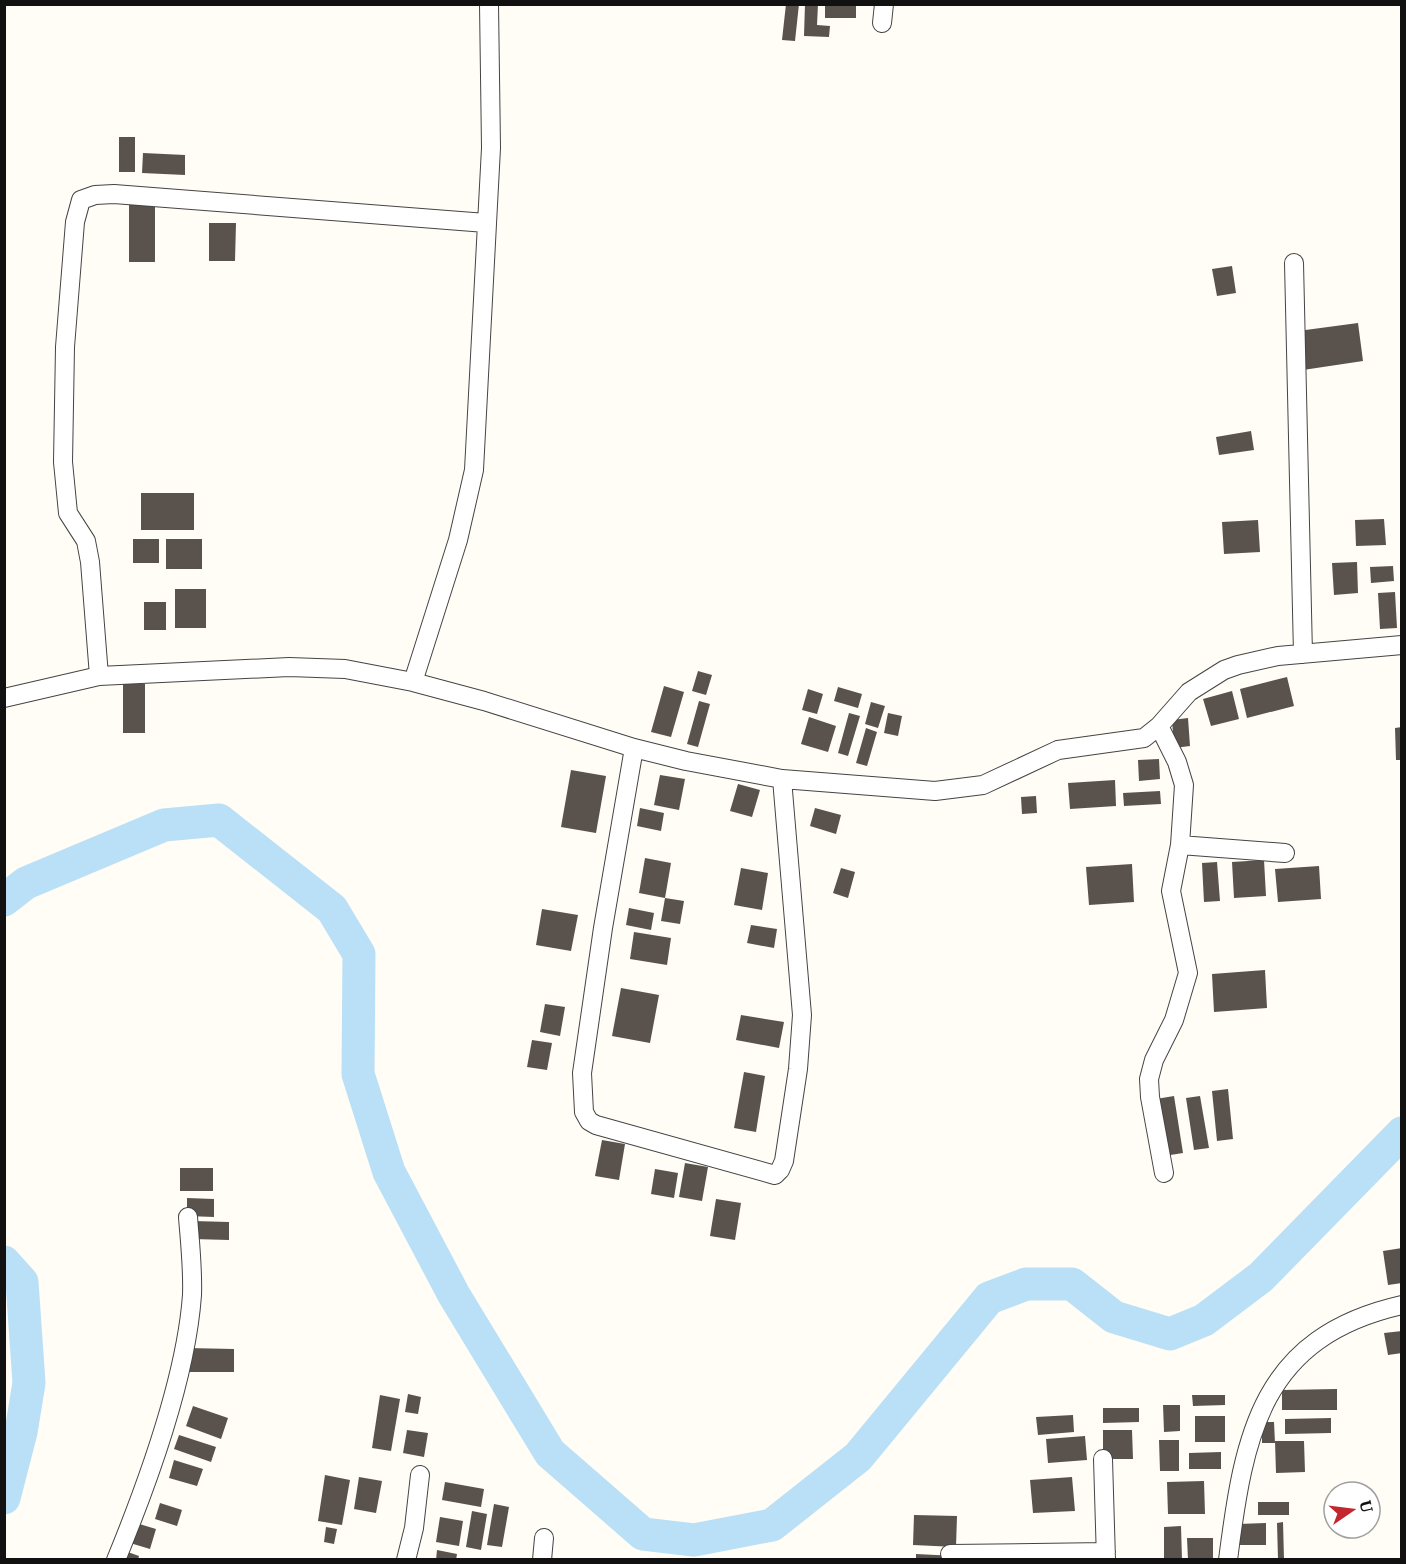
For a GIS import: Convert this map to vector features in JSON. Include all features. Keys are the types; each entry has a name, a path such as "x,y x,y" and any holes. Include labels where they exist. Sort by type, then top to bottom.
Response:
{"street":[{"path":"413,682 458,540 474,470 490,148 489,4"},
{"path":"882,23 884,4"},
{"path":"99,676 90,562 86,541 68,513 63,462 65,347 75,222 81,200 94,195 114,195 486,223"},
{"path":"1294,263 1303,654"},
{"path":"4,698 99,676 314,667 345,669 413,682 484,701 634,748 782,779 936,791 970,789 1000,779 1046,754 1083,745 1138,739 1159,726 1179,700 1224,670 1258,659 1401,645"},
{"path":"1159,726 1183,779 1184,805 1180,845 1171,891 1188,975 1174,1020 1154,1060 1149,1079 1153,1116 1164,1173"},
{"path":"634,748 584,1054 584,1112 592,1123 772,1175 780,1170 783,1161 798,1069 802,1015 782,779"},
{"path":"1180,845 1285,853"},
{"path":"116,1560 141,1498 183,1357 192,1295 192,1254 188,1217"},
{"path":"1228,1560 1239,1476 1265,1398 1277,1379 1292,1362 1335,1329 1367,1313 1401,1305"},
{"path":"950,1554 1106,1556 1103,1459"},
{"path":"406,1560 414,1528 420,1475"},
{"path":"542,1560 543,1538"}],"building":[{"path":"786,4 799,4 795,41 782,40"},
{"path":"805,4 818,4 817,25 830,26 829,37 804,36"},
{"path":"825,4 856,4 856,18 825,18"},
{"path":"119,137 135,137 135,172 119,172"},
{"path":"143,153 185,155 185,175 142,173"},
{"path":"129,205 155,205 155,262 129,262"},
{"path":"209,223 236,223 235,261 209,261"},
{"path":"1232,266 1236,293 1217,296 1212,269"},
{"path":"1358,323 1363,361 1303,370 1298,331"},
{"path":"1251,431 1254,450 1219,455 1216,437"},
{"path":"141,493 194,493 194,530 141,530"},
{"path":"1384,519 1386,545 1356,546 1355,520"},
{"path":"1258,520 1260,552 1224,554 1222,522"},
{"path":"133,539 159,539 159,563 133,563"},
{"path":"166,539 202,539 202,569 166,569"},
{"path":"1357,562 1358,593 1334,595 1332,563"},
{"path":"1393,566 1394,581 1371,583 1370,567"},
{"path":"175,589 206,589 206,628 175,628"},
{"path":"1395,592 1397,628 1380,629 1378,593"},
{"path":"144,602 166,602 166,630 144,630"},
{"path":"698,671 712,675 706,695 692,691"},
{"path":"1287,677 1294,706 1247,718 1240,689"},
{"path":"123,684 145,684 145,733 123,733"},
{"path":"664,686 684,692 671,737 651,732"},
{"path":"838,687 862,694 858,708 834,701"},
{"path":"808,689 823,694 817,714 802,710"},
{"path":"1232,691 1239,719 1211,726 1203,699"},
{"path":"699,701 710,704 698,747 687,744"},
{"path":"871,702 885,706 878,728 865,724"},
{"path":"849,713 860,716 848,756 838,753"},
{"path":"888,713 902,716 898,736 884,733"},
{"path":"809,717 836,726 828,752 801,744"},
{"path":"1188,718 1190,746 1174,748 1172,720"},
{"path":"1402,727 1402,760 1396,760 1395,728"},
{"path":"866,728 877,732 867,766 856,763"},
{"path":"1159,759 1160,779 1139,781 1138,760"},
{"path":"571,770 606,776 596,833 561,827"},
{"path":"660,775 685,779 679,810 654,805"},
{"path":"1115,780 1116,806 1070,809 1068,783"},
{"path":"738,784 760,790 752,817 730,811"},
{"path":"1160,791 1161,804 1124,806 1123,793"},
{"path":"1036,796 1037,813 1022,814 1021,797"},
{"path":"640,808 664,813 661,831 637,826"},
{"path":"815,808 841,815 836,834 810,826"},
{"path":"645,858 671,863 665,898 639,893"},
{"path":"1264,860 1266,896 1234,898 1232,862"},
{"path":"1217,862 1220,901 1204,902 1202,863"},
{"path":"1132,864 1134,902 1089,905 1086,867"},
{"path":"1319,866 1321,899 1278,902 1275,869"},
{"path":"741,868 768,873 762,910 734,905"},
{"path":"841,868 855,872 848,898 833,893"},
{"path":"665,898 684,901 680,924 661,921"},
{"path":"629,908 654,913 651,930 626,925"},
{"path":"542,909 578,915 571,951 536,945"},
{"path":"751,925 777,929 774,948 747,943"},
{"path":"634,932 671,938 667,965 630,959"},
{"path":"1265,970 1267,1008 1214,1012 1212,974"},
{"path":"621,988 659,995 650,1043 612,1036"},
{"path":"545,1004 565,1007 560,1036 540,1032"},
{"path":"741,1015 784,1022 779,1048 736,1040"},
{"path":"532,1040 552,1043 547,1070 527,1067"},
{"path":"744,1072 765,1076 756,1132 734,1128"},
{"path":"1228,1089 1233,1139 1217,1141 1212,1091"},
{"path":"1174,1096 1183,1153 1164,1156 1156,1099"},
{"path":"1200,1096 1209,1148 1194,1150 1186,1098"},
{"path":"602,1140 625,1144 619,1180 595,1176"},
{"path":"685,1163 708,1167 702,1201 679,1197"},
{"path":"180,1168 213,1168 213,1191 180,1191"},
{"path":"655,1169 678,1173 674,1198 651,1194"},
{"path":"187,1198 214,1199 214,1217 187,1216"},
{"path":"716,1199 741,1203 735,1240 710,1236"},
{"path":"193,1221 229,1222 229,1240 193,1239"},
{"path":"1402,1248 1402,1283 1388,1285 1383,1251"},
{"path":"1402,1331 1402,1353 1388,1355 1384,1333"},
{"path":"187,1348 234,1349 234,1372 187,1372"},
{"path":"1337,1389 1337,1410 1282,1410 1282,1390"},
{"path":"408,1394 421,1397 418,1414 405,1412"},
{"path":"380,1395 400,1399 391,1451 372,1448"},
{"path":"1192,1395 1225,1395 1225,1405 1193,1406"},
{"path":"1163,1405 1180,1405 1180,1431 1164,1432"},
{"path":"193,1406 228,1418 221,1439 186,1426"},
{"path":"1103,1408 1139,1408 1139,1422 1103,1423"},
{"path":"1073,1415 1074,1432 1038,1435 1036,1417"},
{"path":"1195,1416 1225,1416 1225,1442 1195,1442"},
{"path":"1331,1418 1331,1433 1285,1434 1285,1419"},
{"path":"1262,1422 1274,1422 1275,1443 1262,1443"},
{"path":"407,1430 428,1433 424,1457 403,1453"},
{"path":"1103,1430 1132,1430 1133,1459 1103,1459"},
{"path":"179,1435 216,1447 211,1462 174,1449"},
{"path":"1085,1436 1087,1460 1048,1463 1046,1439"},
{"path":"1159,1440 1179,1440 1179,1471 1160,1471"},
{"path":"1275,1441 1304,1441 1305,1472 1276,1473"},
{"path":"1221,1452 1221,1469 1189,1469 1189,1453"},
{"path":"174,1460 203,1469 197,1486 169,1478"},
{"path":"325,1475 350,1480 342,1525 318,1521"},
{"path":"359,1477 382,1481 376,1513 354,1509"},
{"path":"1072,1477 1075,1511 1033,1513 1030,1480"},
{"path":"1204,1481 1205,1514 1168,1514 1167,1482"},
{"path":"445,1482 484,1489 481,1507 442,1500"},
{"path":"1258,1502 1289,1502 1289,1515 1258,1515"},
{"path":"160,1503 182,1510 177,1526 155,1519"},
{"path":"494,1504 509,1507 502,1547 487,1545"},
{"path":"472,1511 487,1514 481,1550 466,1547"},
{"path":"914,1515 957,1516 956,1547 913,1545"},
{"path":"440,1517 463,1521 459,1546 436,1542"},
{"path":"1283,1522 1284,1559 1278,1559 1277,1523"},
{"path":"136,1523 156,1529 150,1549 130,1543"},
{"path":"1266,1523 1266,1545 1238,1545 1238,1524"},
{"path":"1181,1526 1182,1560 1164,1560 1164,1527"},
{"path":"326,1527 337,1529 334,1544 324,1542"},
{"path":"1187,1538 1213,1538 1213,1560 1188,1560"},
{"path":"437,1550 457,1554 456,1560 436,1560"},
{"path":"125,1551 139,1556 138,1560 122,1560"},
{"path":"916,1554 956,1556 956,1560 916,1560"}],"waterway":[{"path":"4,900 26,883 164,825 219,820 332,909 359,954 358,1074 389,1172 454,1295 550,1453 643,1534 694,1540 772,1525 858,1457 989,1298 1026,1284 1072,1284 1114,1317 1170,1334 1204,1320 1261,1277 1402,1133"},
{"path":"4,1262 22,1282 29,1383 21,1432 4,1498"}]}
